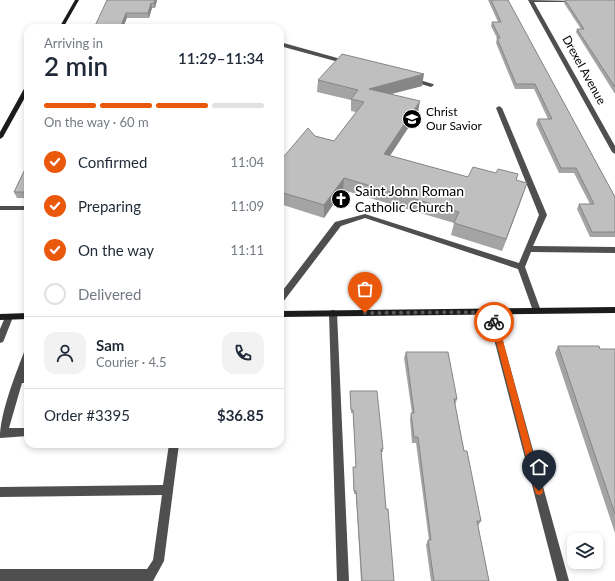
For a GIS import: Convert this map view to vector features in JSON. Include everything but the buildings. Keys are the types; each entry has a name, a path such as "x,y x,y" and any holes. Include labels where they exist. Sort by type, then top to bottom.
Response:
{"street":[{"path":"63,24 77,0"},
{"path":"530,0 584,0"},
{"name":"Drexel Avenue","path":"530,0 615,152"},
{"path":"284,45 356,64"},
{"path":"409,79 431,85"},
{"path":"0,137 24,94"},
{"path":"499,108 543,215 521,267 538,311"},
{"path":"0,208 24,208"},
{"path":"284,295 338,224 365,216 521,267"},
{"path":"529,249 615,250"},
{"path":"284,314 615,310"},
{"path":"491,312 563,581"},
{"path":"333,313 343,581"},
{"path":"0,340 9,316"},
{"path":"0,317 24,316"},
{"path":"23,379 2,434 24,432"},
{"path":"0,575 148,578 158,561 173,448"},
{"path":"0,492 168,490"}],"way so far":[{"path":"365,313 491,312 494,322"}],"place":[{"name":"Christ Our Savior","path":"412,119"},
{"name":"Saint John Roman Catholic Church","path":"341,199"}],"route":[{"path":"494,322 539,491"}]}
